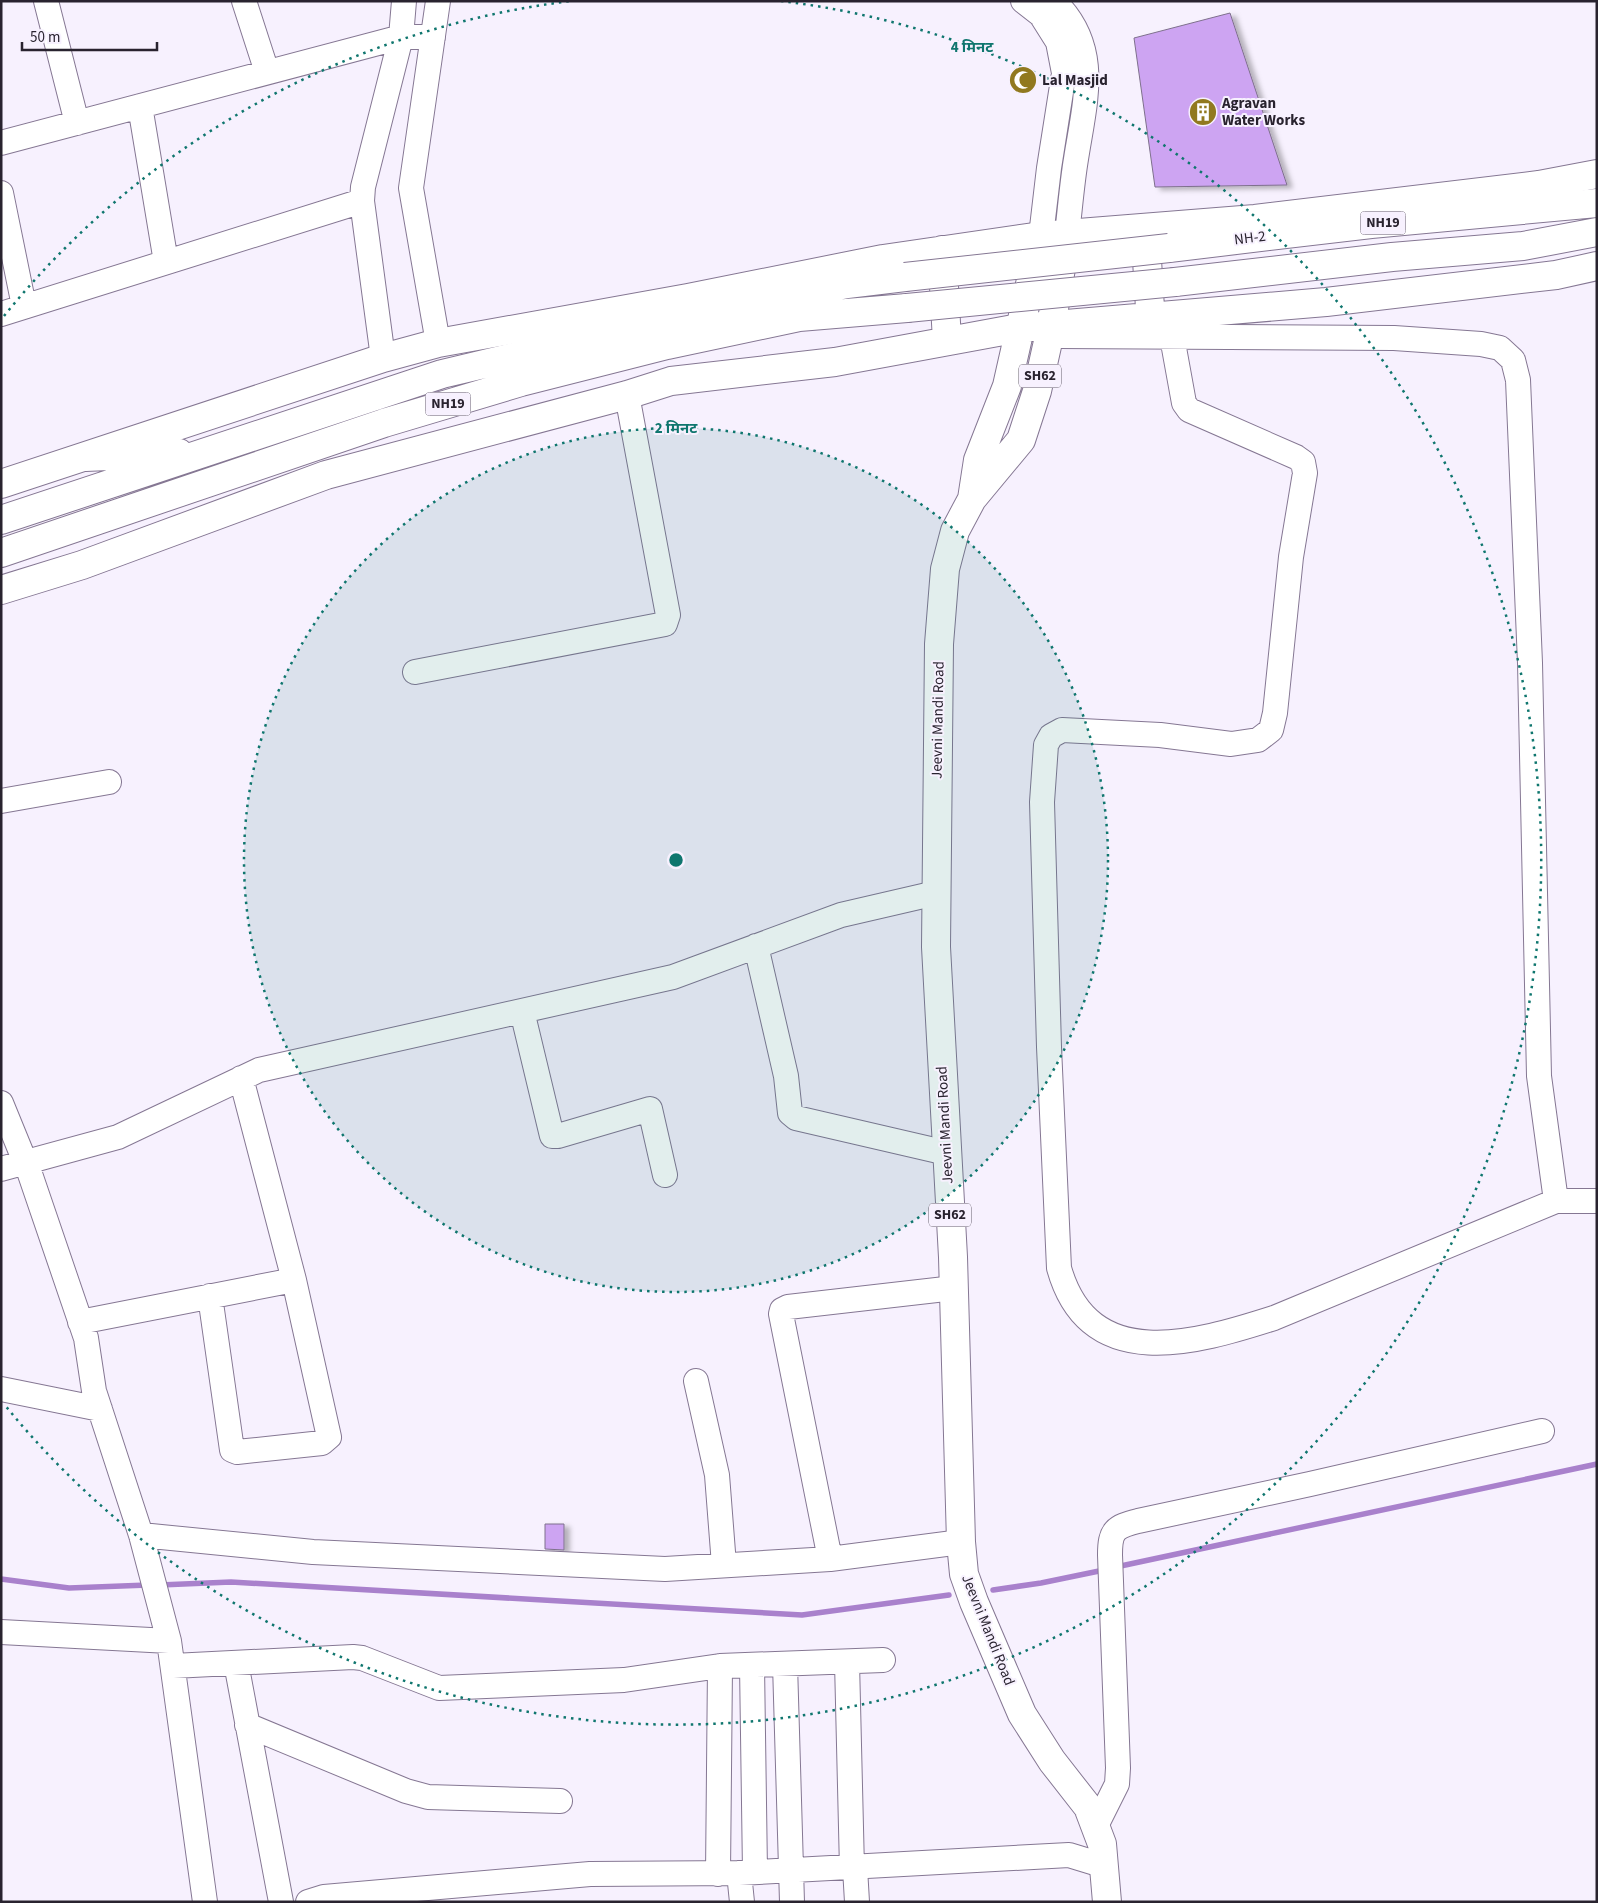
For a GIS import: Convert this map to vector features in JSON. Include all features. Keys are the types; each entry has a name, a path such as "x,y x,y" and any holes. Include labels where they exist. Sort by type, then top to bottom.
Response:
{"main road":[{"path":"1,484 384,358 438,343 942,250 1040,236 1255,219 1521,187 1597,174"},
{"name":"NH-2","path":"214,451 442,374 687,316 847,284 1371,224 1597,203"},
{"path":"1145,228 1150,317"},
{"name":"NH19","path":"1,552 384,423 521,382 667,345 799,317 1175,282 1392,257 1523,246 1597,232"},
{"name":"Jeevni Mandi Road","path":"1067,234 1050,331 1037,391 1021,440 972,499 955,531 945,569 939,644 936,947 954,1288 961,1542 964,1574 1022,1714 1052,1761 1088,1807 1096,1826 1105,1866 1107,1902"},
{"name":"Jeevni Mandi Road","path":"972,499 978,460 1007,386 1018,328 1040,236"},
{"path":"942,250 948,341"},
{"path":"1,590 82,564 326,475 628,395 671,381 835,362 1018,328 1050,331 1150,317 1326,302 1556,275 1597,266"},
{"path":"85,457 214,451"},
{"name":"NH19","path":"1,520 214,451"}],"street":[{"path":"46,1 78,123"},
{"path":"244,1 267,72"},
{"path":"384,358 362,201 363,187 401,37 404,1"},
{"path":"438,1 411,188 438,343"},
{"path":"1023,1 1042,15 1058,42 1064,73 1040,236"},
{"path":"1054,1 1063,10 1080,38 1087,62 1087,91 1067,234"},
{"path":"1,143 401,37 432,37"},
{"path":"140,106 166,262"},
{"path":"1,193 24,306"},
{"path":"1,314 362,201"},
{"path":"1050,331 1172,337 1394,338 1481,344 1500,348 1514,360 1518,380 1530,664 1538,1076 1556,1202"},
{"path":"1172,337 1184,403 1189,410 1296,457 1302,462 1305,473 1291,558 1275,713 1271,730 1258,740 1231,744 1160,735 1062,730 1051,736 1046,745 1042,802 1048,1047 1059,1268 1063,1282 1071,1297 1093,1326 1118,1338 1144,1344 1189,1340 1242,1328 1274,1318 1556,1202 1597,1201"},
{"path":"415,672 665,624 668,615 628,395"},
{"path":"1,801 109,782"},
{"path":"1,1169 26,1164 118,1137 259,1070 673,978 841,914 936,893"},
{"path":"756,946 786,1076 790,1113 796,1118 843,1130 947,1153"},
{"path":"522,1011 552,1136 558,1136 650,1109 665,1175"},
{"path":"210,1296 232,1450 237,1452 322,1444 329,1437 294,1280 241,1078"},
{"path":"1,1103 26,1164 86,1338 94,1391 141,1535 169,1641 205,1902"},
{"path":"80,1322 294,1280"},
{"path":"830,1558 783,1324 782,1310 788,1307 954,1288"},
{"path":"696,1380 717,1475 724,1565"},
{"path":"1,1389 100,1409"},
{"path":"1096,1826 1118,1784 1110,1539 1114,1530 1124,1524 1542,1431"},
{"path":"141,1535 313,1552 665,1568 830,1558 961,1542"},
{"path":"1,1632 169,1641"},
{"path":"173,1666 340,1657 362,1658 440,1688 639,1680 720,1666 883,1660"},
{"path":"847,1662 854,1869 857,1902"},
{"path":"236,1663 281,1902"},
{"path":"785,1664 792,1902"},
{"path":"738,1873 752,1665"},
{"path":"720,1666 742,1902"},
{"path":"247,1725 406,1791 428,1797 560,1801"},
{"path":"308,1902 324,1897 590,1874 738,1873 854,1869 1069,1855 1105,1866"}],"building":[{"name":"Agravan Water Works","path":"1230,13 1287,185 1155,187 1134,38"},
{"path":"545,1524 564,1524 564,1550 545,1549"}],"waterway":[{"path":"1116,1567 1597,1464"},
{"path":"993,1590 1041,1583 1104,1570"},
{"path":"1,1579 69,1588 148,1585"},
{"path":"160,1585 231,1582 802,1615 949,1595"}],"place":[{"name":"Lal Masjid","path":"1023,80"},
{"name":"Agravan Water Works","path":"1203,112"}]}
